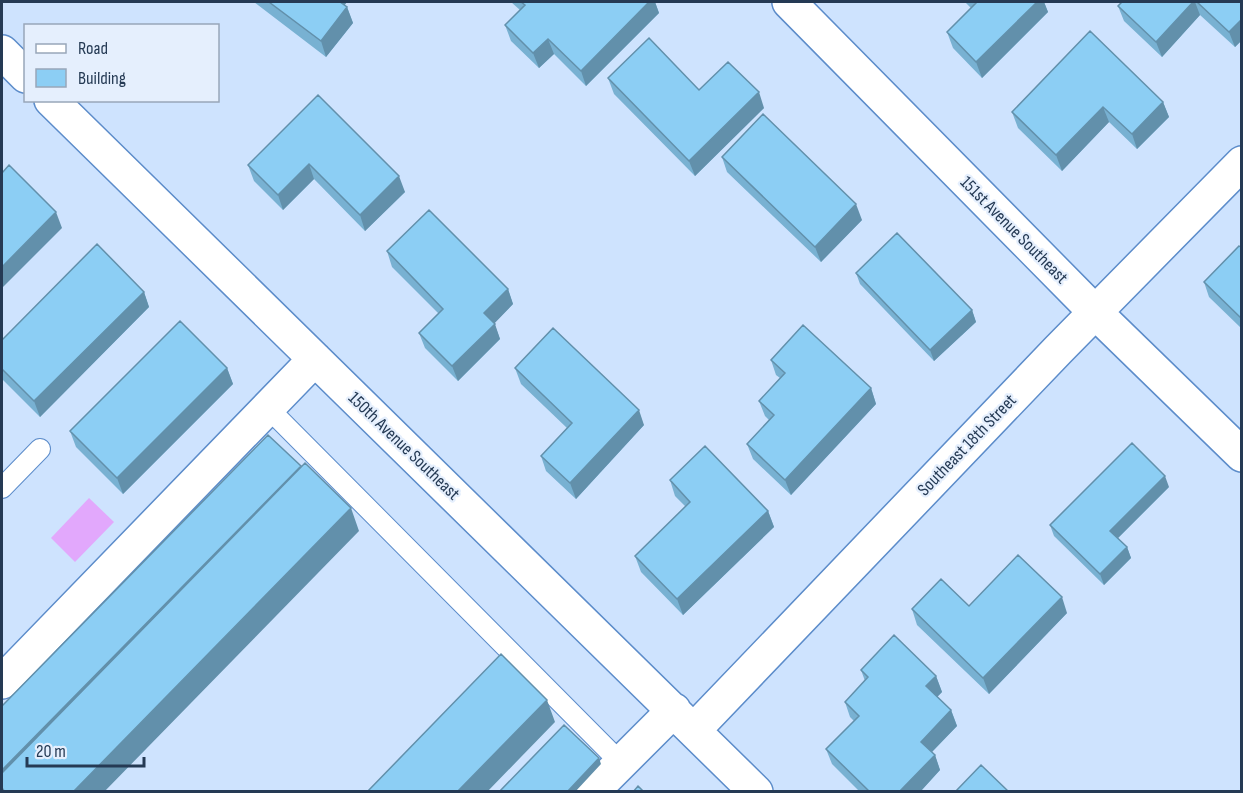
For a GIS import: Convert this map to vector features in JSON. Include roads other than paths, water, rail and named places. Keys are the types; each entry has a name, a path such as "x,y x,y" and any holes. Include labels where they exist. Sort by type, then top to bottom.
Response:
{"street":[{"name":"151st Avenue Southeast","path":"789,2 1095,312 1242,455"},
{"path":"2,52 24,74"},
{"name":"150th Avenue Southeast","path":"53,102 756,792"},
{"name":"Southeast 18th Street","path":"592,792 621,763 684,720 1242,163"},
{"path":"2,682 315,359"}],"lane":[{"path":"268,408 621,763"},
{"path":"2,488 40,449"}]}
